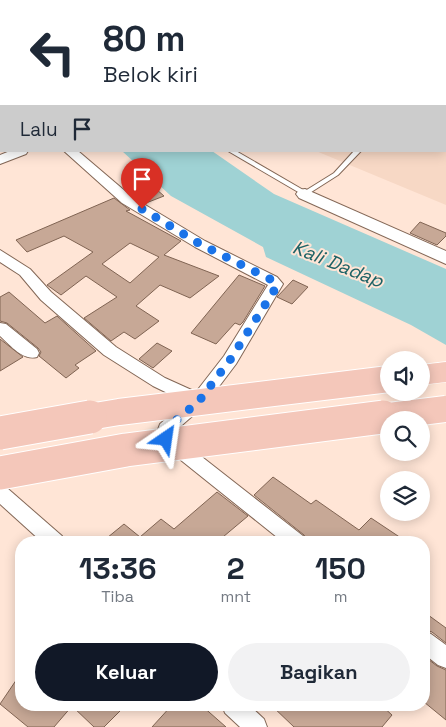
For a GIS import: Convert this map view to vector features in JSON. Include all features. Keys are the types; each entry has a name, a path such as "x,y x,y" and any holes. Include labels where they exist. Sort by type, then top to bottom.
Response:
{"highway":[{"path":"430,374 446,372"},
{"path":"0,433 119,412 380,380"},
{"path":"0,474 126,450 446,409"}],"street":[{"path":"0,160 20,152"},
{"path":"71,152 127,200 200,244 272,280 276,284 277,286 230,360 199,401 166,429 166,439 285,536"},
{"path":"305,194 446,258"},
{"path":"0,255 25,272 46,296 110,351 159,382 199,401"},
{"path":"0,328 31,353"},
{"path":"0,493 48,536"},
{"path":"430,646 446,658"},
{"path":"239,711 256,727"}],"lane":[{"path":"233,152 305,194 336,174 357,152"}],"shaded area":[{"path":"318,152 446,152 446,205"}],"water":[{"name":"Kali Dadap","path":"123,152 213,152 274,194 446,269 446,345 411,325 266,257 263,247 171,196"}],"building":[{"path":"147,181 164,196 146,203 129,192 127,188"},
{"path":"114,198 130,210 126,211 181,241 164,255 219,276 190,298 160,285 136,306 159,321 135,339 124,332 111,341 84,318 117,297 86,276 61,295 47,285 93,252 64,236 27,252 16,240","holes":["130,243 159,257 130,283 102,264"]},
{"path":"420,222 446,233 446,236 437,245 410,233"},
{"path":"239,275 265,286 243,322 240,325 235,323 216,344 191,333"},
{"path":"293,280 308,287 292,304 277,297"},
{"path":"9,292 45,323 57,316 96,351 75,365 79,368 66,378 39,356 41,352 38,348 7,323 0,321 0,297"},
{"path":"0,339 23,357 0,371"},
{"path":"157,343 172,351 153,368 139,359"},
{"path":"273,477 311,504 316,500 359,530 371,518 398,536 305,536 254,495"},
{"path":"217,492 248,516 224,536 141,536 161,519 174,529"},
{"path":"124,524 139,536 109,536"},
{"path":"430,616 446,628 446,643 430,631"},
{"path":"430,661 446,670 446,720 430,707"},
{"path":"15,682 15,711 68,711 54,727 28,727 0,704"},
{"path":"77,711 120,711 104,727 94,727"},
{"path":"167,711 208,711 226,727 152,727"},
{"path":"277,711 388,711 392,715 382,727 294,727"}],"route":[{"path":"142,209 200,244 272,280 277,286 230,360 199,401 166,429 166,439"}]}
